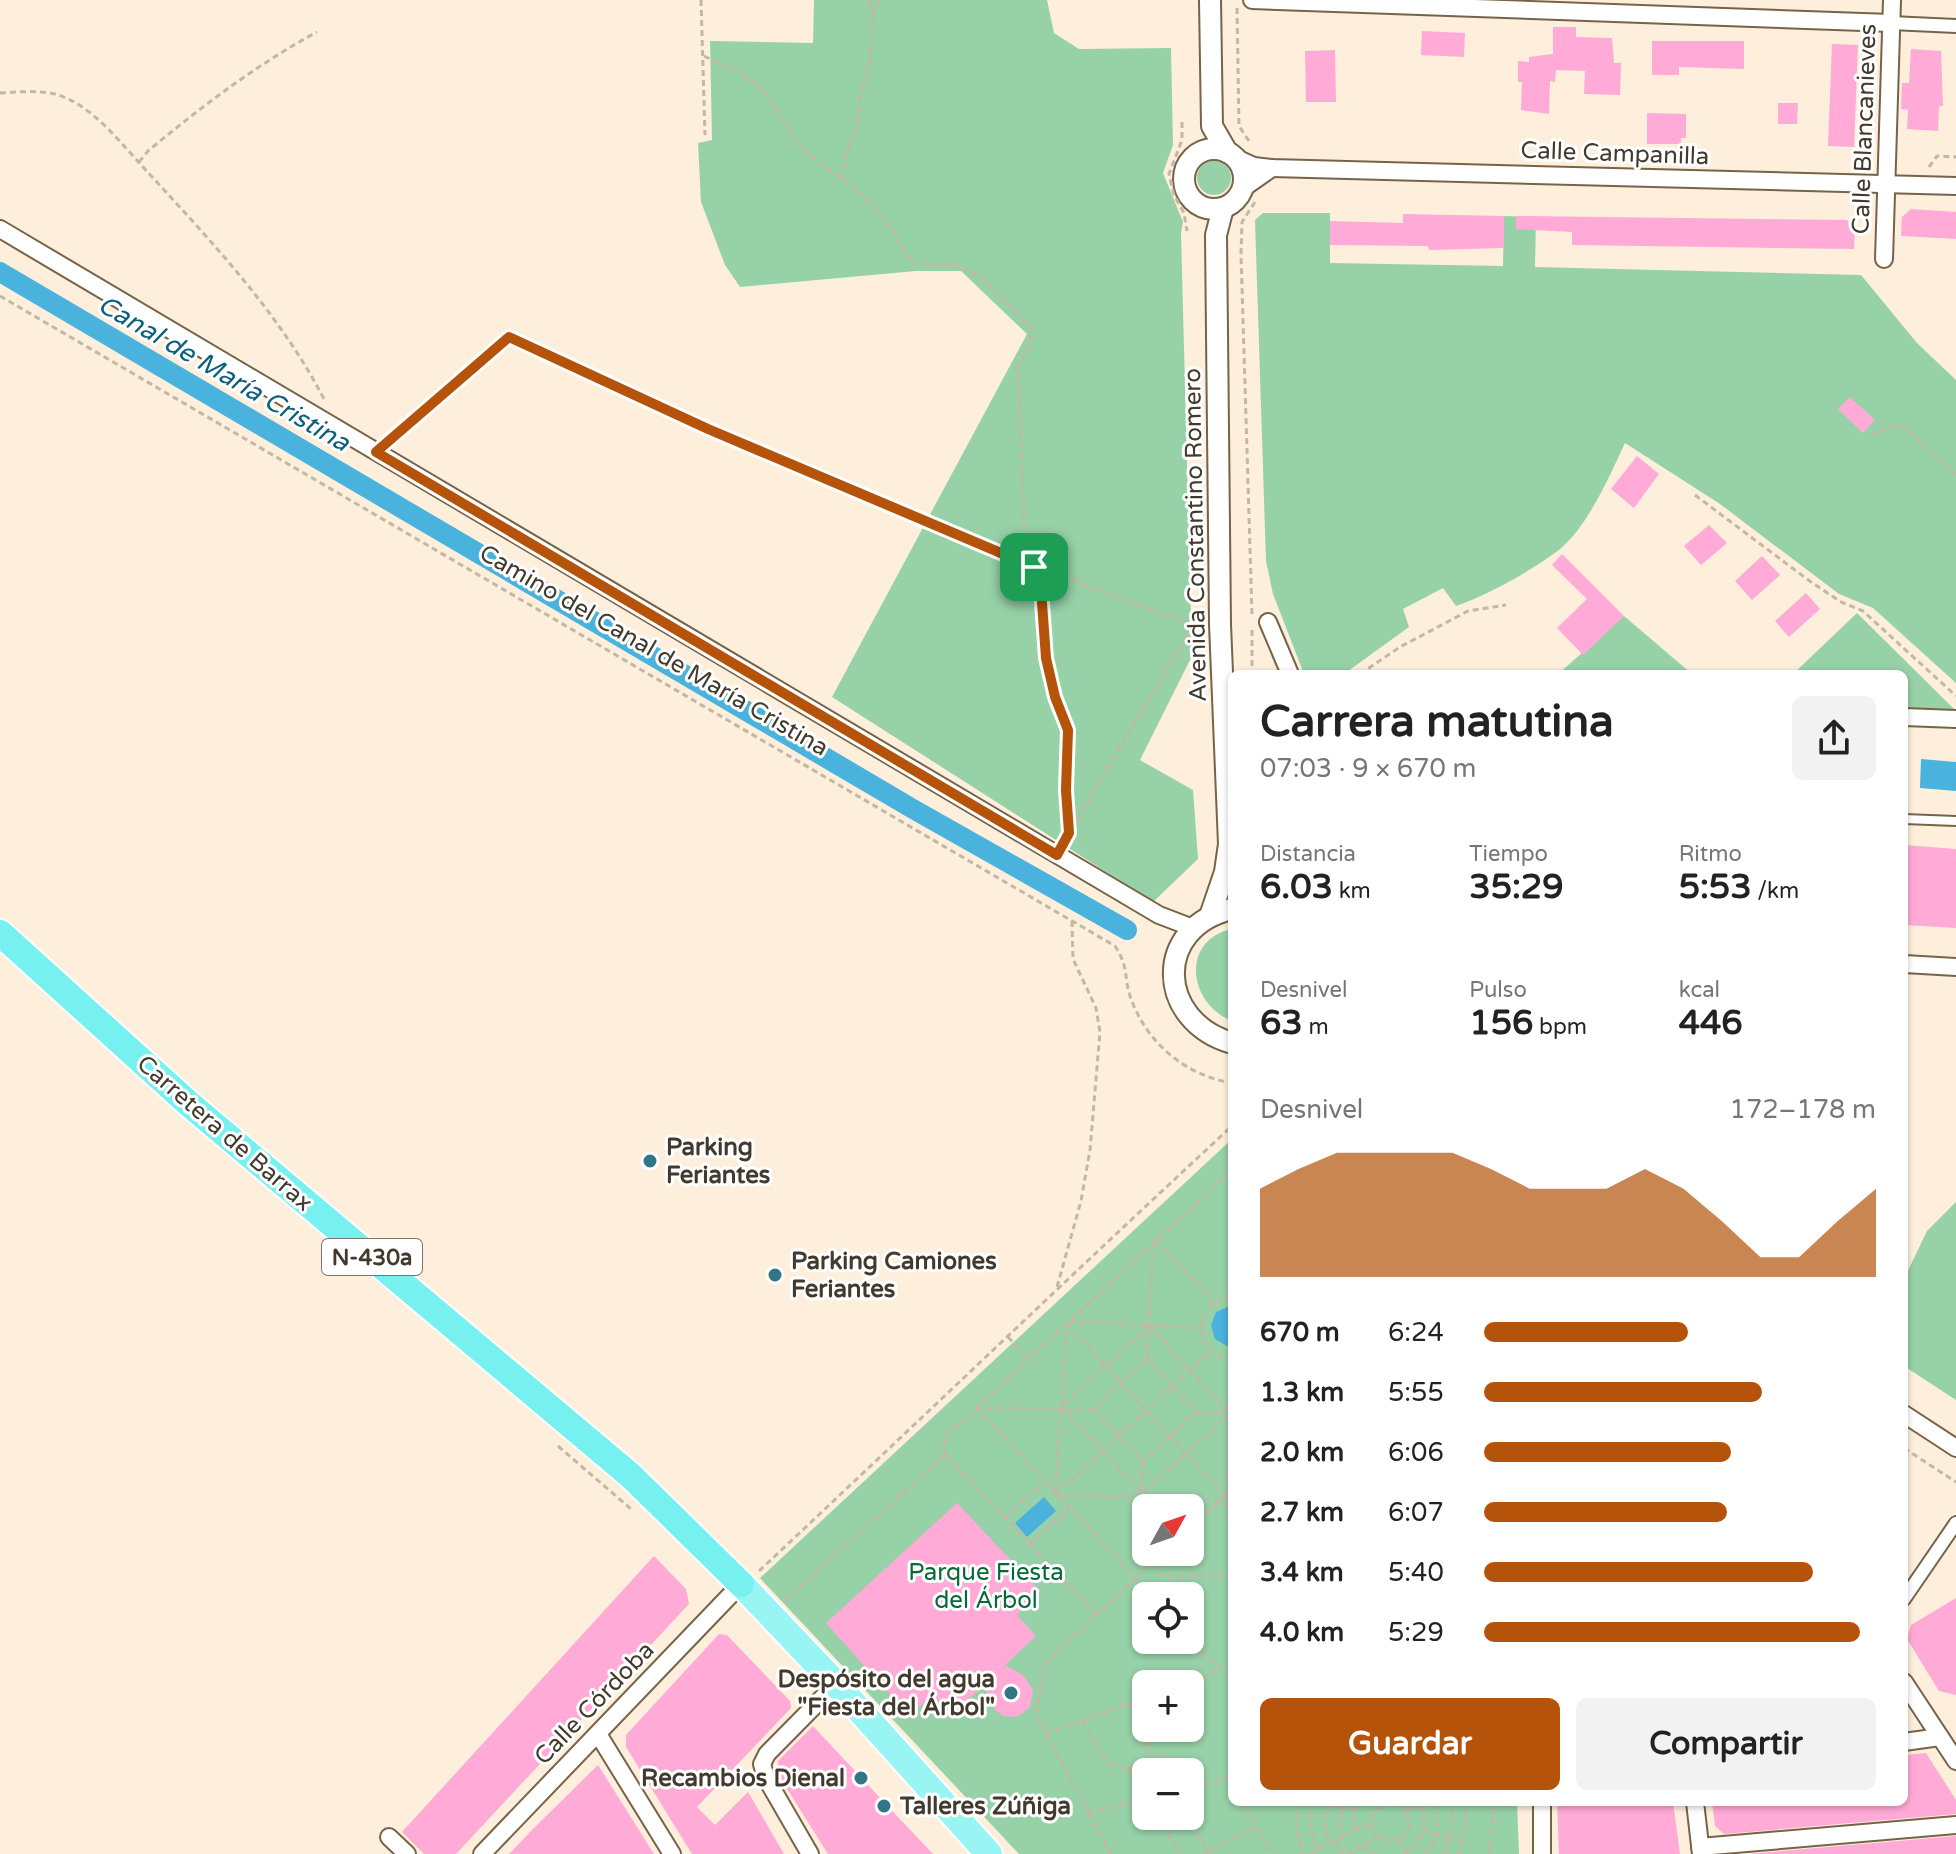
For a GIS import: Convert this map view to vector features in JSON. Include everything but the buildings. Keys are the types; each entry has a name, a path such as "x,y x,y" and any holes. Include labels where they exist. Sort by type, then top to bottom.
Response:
{"highway":[{"name":"Carretera de Barrax","path":"0,933 188,1103 620,1466 747,1580"}],"main road":[{"path":"747,1580 989,1854"}],"street":[{"path":"1200,152 1212,126 1210,0"},
{"path":"1252,0 1956,26"},
{"name":"Calle Blancanieves","path":"1884,259 1892,0"},
{"path":"1212,126 1242,169 1242,189"},
{"path":"1231,155 1209,149 1200,152 1192,158 1184,177 1189,196 1219,217 1242,189 1265,170"},
{"name":"Calle Campanilla","path":"1231,155 1265,170 1956,186"},
{"name":"Avenida Constantino Romero","path":"1219,217 1220,624 1228,804"},
{"name":"Camino del Canal de María Cristina","path":"0,229 1159,915 1202,922"},
{"path":"1268,622 1288,670"},
{"path":"1908,717 1956,719"},
{"name":"Avenida Constantino Romero","path":"1228,858 1225,872 1202,922 1181,945 1174,966 1174,987 1182,1007 1195,1025 1212,1037 1228,1042"},
{"path":"1202,922 1228,911"},
{"path":"1908,964 1956,967"},
{"path":"1908,1417 1956,1448"},
{"path":"1908,1593 1956,1523"},
{"name":"Calle Córdoba","path":"482,1854 747,1580"},
{"path":"810,1854 766,1778 762,1764 767,1754 836,1684"},
{"path":"1908,1688 1956,1761"},
{"path":"598,1734 672,1854"},
{"path":"1908,1741 1940,1737"},
{"path":"1542,1806 1542,1854"},
{"path":"1695,1806 1700,1850 1956,1825"},
{"path":"389,1837 407,1854"}],"lane":[{"path":"1908,819 1956,821"}],"path":[{"path":"701,0 705,135"},
{"path":"841,179 845,157 857,129 861,91 870,63 873,13 869,0"},
{"path":"873,13 880,0"},
{"path":"1237,0 1239,126 1246,140 1261,155 1265,170 1258,198 1242,222 1241,254 1252,615"},
{"path":"139,162 148,151 224,90 283,50 317,32"},
{"path":"704,56 748,78 777,110 802,148 876,212 913,264 960,266 982,278 1031,328 1031,341 1018,367 1024,525 1041,589 1046,658 1055,697 1068,730 1066,790 1069,833"},
{"path":"0,93 56,94 80,107 115,134 229,261 308,368 343,432"},
{"path":"1182,122 1182,140 1169,174 1174,195 1184,213 1187,231"},
{"name":"Camino del Canal de María Cristina","path":"0,296 1115,946 1127,964 1130,997 1148,1031 1165,1052 1208,1079 1228,1082"},
{"path":"376,452 509,337 708,429 1034,567 1193,625 1057,855"},
{"path":"1872,434 1898,425 1905,428 1956,474"},
{"path":"1695,495 1811,582 1841,602 1863,611 1956,696"},
{"path":"1366,670 1400,647 1468,611 1506,605"},
{"path":"1252,630 1252,670"},
{"path":"1057,1287 1081,1201 1090,1150 1100,1032 1096,1008 1073,959 1072,922"},
{"path":"747,1580 1228,1130"},
{"path":"1096,1614 945,1455 945,1437 1228,1174"},
{"path":"1155,1242 1214,1302"},
{"path":"1094,1409 1147,1358 1155,1242"},
{"path":"1228,1297 1214,1302 1206,1310 1201,1328 1203,1342 1210,1351 1228,1359"},
{"path":"1068,1323 1201,1328"},
{"path":"1068,1323 1225,1497"},
{"path":"1055,1495 1068,1323"},
{"path":"1061,1407 1149,1326"},
{"path":"1149,1326 1228,1411"},
{"path":"1008,1337 1029,1359"},
{"path":"1055,1495 1210,1351"},
{"path":"1147,1358 1196,1412 1228,1414"},
{"path":"1061,1407 1141,1494"},
{"path":"977,1408 1094,1409 1143,1461"},
{"path":"977,1408 1139,1582"},
{"path":"1142,1494 1143,1461 1196,1412"},
{"path":"1143,1494 1228,1417"},
{"path":"1908,1451 1956,1482"},
{"path":"783,1604 945,1455"},
{"path":"1228,1456 1225,1497 1228,1516"},
{"path":"1005,1517 1044,1483"},
{"path":"1204,1516 1228,1494"},
{"path":"1055,1495 1132,1495"},
{"path":"1204,1496 1225,1497"},
{"path":"1030,1544 1069,1509"},
{"path":"1111,1854 1036,1715 1045,1663 1149,1566"},
{"path":"1155,1566 1164,1577 1228,1574"},
{"path":"1204,1653 1220,1670 1204,1676"},
{"path":"1045,1734 1130,1703 1151,1758"},
{"path":"1082,1721 1107,1763 1132,1768"},
{"path":"1128,1769 1132,1776"},
{"path":"1204,1787 1226,1777 1228,1780"},
{"path":"1088,1812 1132,1802"},
{"path":"1243,1806 1273,1854"},
{"path":"1298,1806 1296,1827 1303,1854"},
{"path":"1312,1806 1310,1824 1317,1851"},
{"path":"1328,1806 1325,1824 1329,1844"},
{"path":"1336,1806 1354,1811"},
{"path":"1354,1831 1356,1806"},
{"path":"1310,1854 1371,1822 1378,1806"},
{"path":"1371,1822 1378,1837 1388,1841 1399,1839 1410,1825 1407,1811 1401,1806"},
{"path":"1407,1811 1416,1806"},
{"path":"1399,1839 1406,1853 1419,1841 1425,1820 1422,1806"},
{"path":"1425,1854 1437,1834 1439,1819 1436,1806"},
{"path":"1444,1854 1451,1838 1451,1806"},
{"path":"1458,1854 1464,1841 1464,1806"},
{"path":"1490,1854 1494,1806"},
{"path":"1341,1808 1339,1823 1342,1837"},
{"path":"1204,1854 1256,1827"},
{"path":"1165,1830 1180,1854"},
{"path":"1196,1830 1210,1853"},
{"path":"1424,1831 1464,1841"},
{"path":"1336,1841 1349,1854 1378,1837"},
{"path":"1363,1846 1375,1854"}],"green space":[{"path":"814,0 1047,0 1054,33 1079,49 1171,48 1173,145 1163,173 1183,222 1192,656 1140,760 1193,790 1198,859 1153,902 832,697 1027,334 961,271 916,271 740,287 725,265 701,202 698,143 712,140 710,41 813,43"},
{"path":"1214,161 1226,166 1231,178 1226,190 1214,195 1202,190 1197,178 1202,166"},
{"path":"1263,213 1330,213 1330,263 1503,266 1504,216 1536,217 1535,267 1861,275 1917,343 1956,380 1956,683 1873,608 1839,594 1720,504 1625,443 1589,514 1570,539 1549,557 1496,589 1456,606 1443,588 1403,609 1409,627 1350,670 1302,670 1273,594 1266,561 1255,220"},
{"path":"1857,613 1954,709 1908,708 1908,670 1797,670"},
{"path":"1624,616 1687,670 1563,670"},
{"path":"1228,930 1228,1019 1206,1001 1196,973 1204,946 1215,935"},
{"name":"Parque Fiesta del Árbol","path":"1228,1143 1228,1806 1517,1806 1519,1854 1019,1854 760,1578"},
{"path":"1956,1202 1956,1400 1908,1369 1908,1271 1927,1231"}],"water":[{"path":"1921,759 1956,762 1956,791 1920,788"},
{"path":"1228,1307 1228,1347 1215,1339 1211,1325 1216,1312"},
{"path":"1044,1497 1056,1511 1027,1537 1015,1523"}],"waterway":[{"name":"Canal de María Cristina","path":"0,272 913,809 1127,930"}],"place":[{"name":"Parking Feriantes","path":"650,1161"},
{"name":"Parking Camiones Feriantes","path":"775,1275"},
{"name":"Despósito del agua \"Fiesta del Árbol\"","path":"1011,1693"},
{"name":"Recambios Dienal","path":"861,1778"},
{"name":"Talleres Zúñiga","path":"884,1806"}],"route":[{"path":"509,337 708,429 1034,567 1041,589 1046,658 1055,697 1068,730 1066,790 1069,833 1057,855 376,452 509,337"}]}
